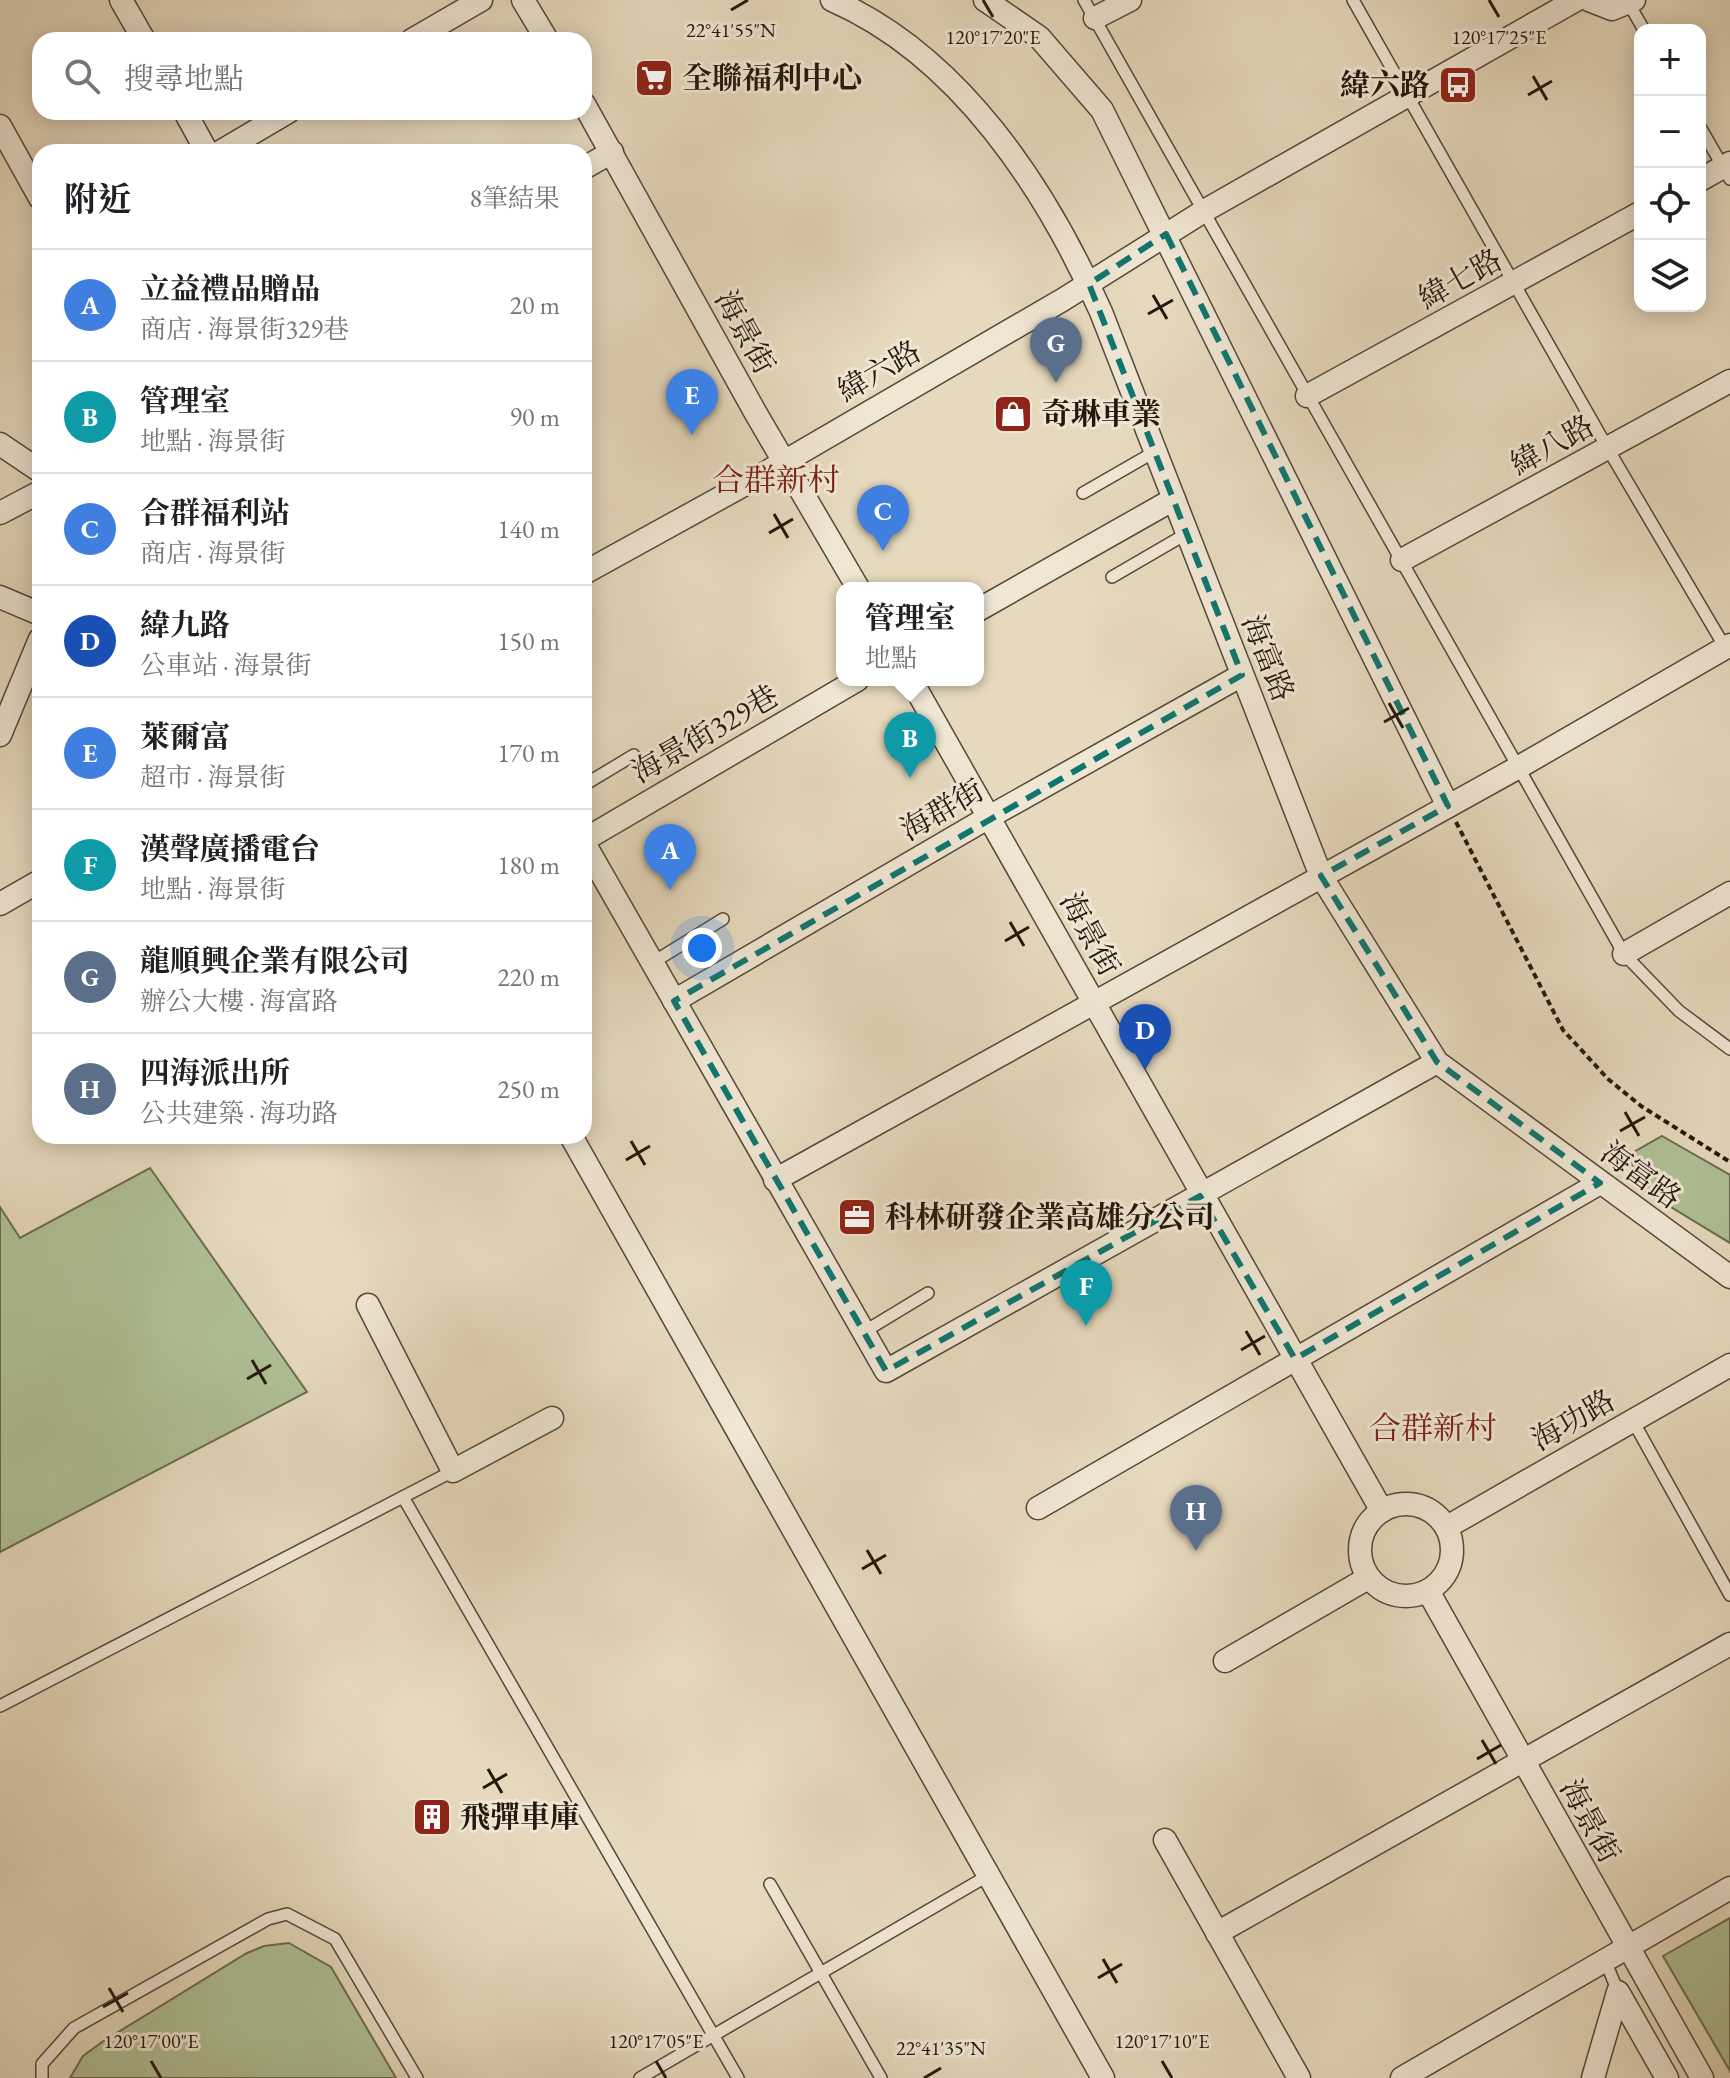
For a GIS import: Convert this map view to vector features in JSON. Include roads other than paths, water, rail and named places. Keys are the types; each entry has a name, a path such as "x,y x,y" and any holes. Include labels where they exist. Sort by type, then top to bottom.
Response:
{"street":[{"path":"121,0 139,32"},
{"path":"426,32 481,0"},
{"path":"523,0 542,32"},
{"name":"海富路","path":"832,0 866,15 931,61 984,121 1034,188 1089,284 1321,876 1437,1062 1730,1277"},
{"path":"985,0 1039,37 1102,110 1448,806"},
{"path":"1090,9 1130,0"},
{"name":"緯六路","path":"592,569 784,462 1089,284 1204,211 1576,0"},
{"path":"1589,0 1612,9 1632,2"},
{"name":"海景街","path":"592,118 854,582"},
{"path":"189,120 203,144"},
{"path":"234,144 274,120"},
{"path":"0,126 32,184"},
{"path":"592,163 612,152"},
{"path":"1706,178 1728,170"},
{"name":"緯七路","path":"1307,396 1634,216"},
{"name":"緯八路","path":"1402,560 1730,381"},
{"path":"0,444 32,466"},
{"path":"0,513 32,496"},
{"path":"984,607 1174,499"},
{"path":"0,597 32,611"},
{"path":"775,1180 1728,650"},
{"path":"0,735 32,658"},
{"name":"海群街","path":"674,1001 989,817 1242,675"},
{"name":"海景街329巷","path":"592,837 847,686"},
{"name":"海景街","path":"914,686 1095,1002 1200,1196 1382,1511"},
{"path":"592,856 886,1371 1437,1062"},
{"path":"0,904 32,886"},
{"path":"1624,954 1730,893"},
{"path":"576,1144 1103,2078"},
{"path":"1038,1508 1600,1183"},
{"path":"368,1305 453,1471 552,1418"},
{"name":"海功路","path":"1447,1527 1730,1365"},
{"path":"1410,1504 1425,1508 1447,1527 1452,1541 1448,1570 1428,1591 1402,1597 1389,1594 1368,1578 1361,1564 1362,1534 1382,1511 1410,1504"},
{"path":"1225,1661 1368,1578"},
{"name":"海景街","path":"1428,1591 1626,1948 1702,2078"},
{"path":"1217,1933 1730,1644"},
{"path":"1165,1840 1299,2078"},
{"path":"1402,2078 1730,1888"},
{"path":"1593,2078 1618,1992"},
{"path":"1618,1992 1667,2078"}],"lane":[{"path":"1353,0 1608,449 1728,650"},
{"path":"1632,2 1641,24"},
{"path":"1090,9 1624,954 1679,1011 1730,1049"},
{"path":"1706,136 1728,170"},
{"path":"1083,493 1156,451"},
{"path":"1112,577 1186,534"},
{"path":"592,780 634,755"},
{"path":"652,963 723,919"},
{"path":"862,1333 928,1293"},
{"path":"1633,1421 1730,1595"},
{"path":"0,1706 453,1471"},
{"path":"403,1497 738,2078"},
{"path":"640,2078 989,1875"},
{"path":"770,1884 881,2078"},
{"path":"42,2078 42,2064 74,2028 268,1919 287,1914 335,1939 417,2078"},
{"path":"1605,1960 1618,1992"}],"place":[{"name":"全聯福利中心","path":"654,78"},
{"name":"緯六路","path":"1458,85"},
{"name":"龍順興企業有限公司","path":"1056,383"},
{"name":"奇琳車業","path":"1013,414"},
{"name":"萊爾富","path":"692,435"},
{"name":"合群福利站","path":"883,551"},
{"name":"管理室","path":"910,778"},
{"name":"立益禮品贈品","path":"670,890"},
{"name":"緯九路","path":"1145,1070"},
{"name":"科林研發企業高雄分公司","path":"857,1217"},
{"name":"漢聲廣播電台","path":"1086,1326"},
{"name":"四海派出所","path":"1196,1551"},
{"name":"飛彈車庫","path":"432,1817"}],"district":[{"name":"合群新村","path":"776,480"},
{"name":"合群新村","path":"1433,1428"}]}
